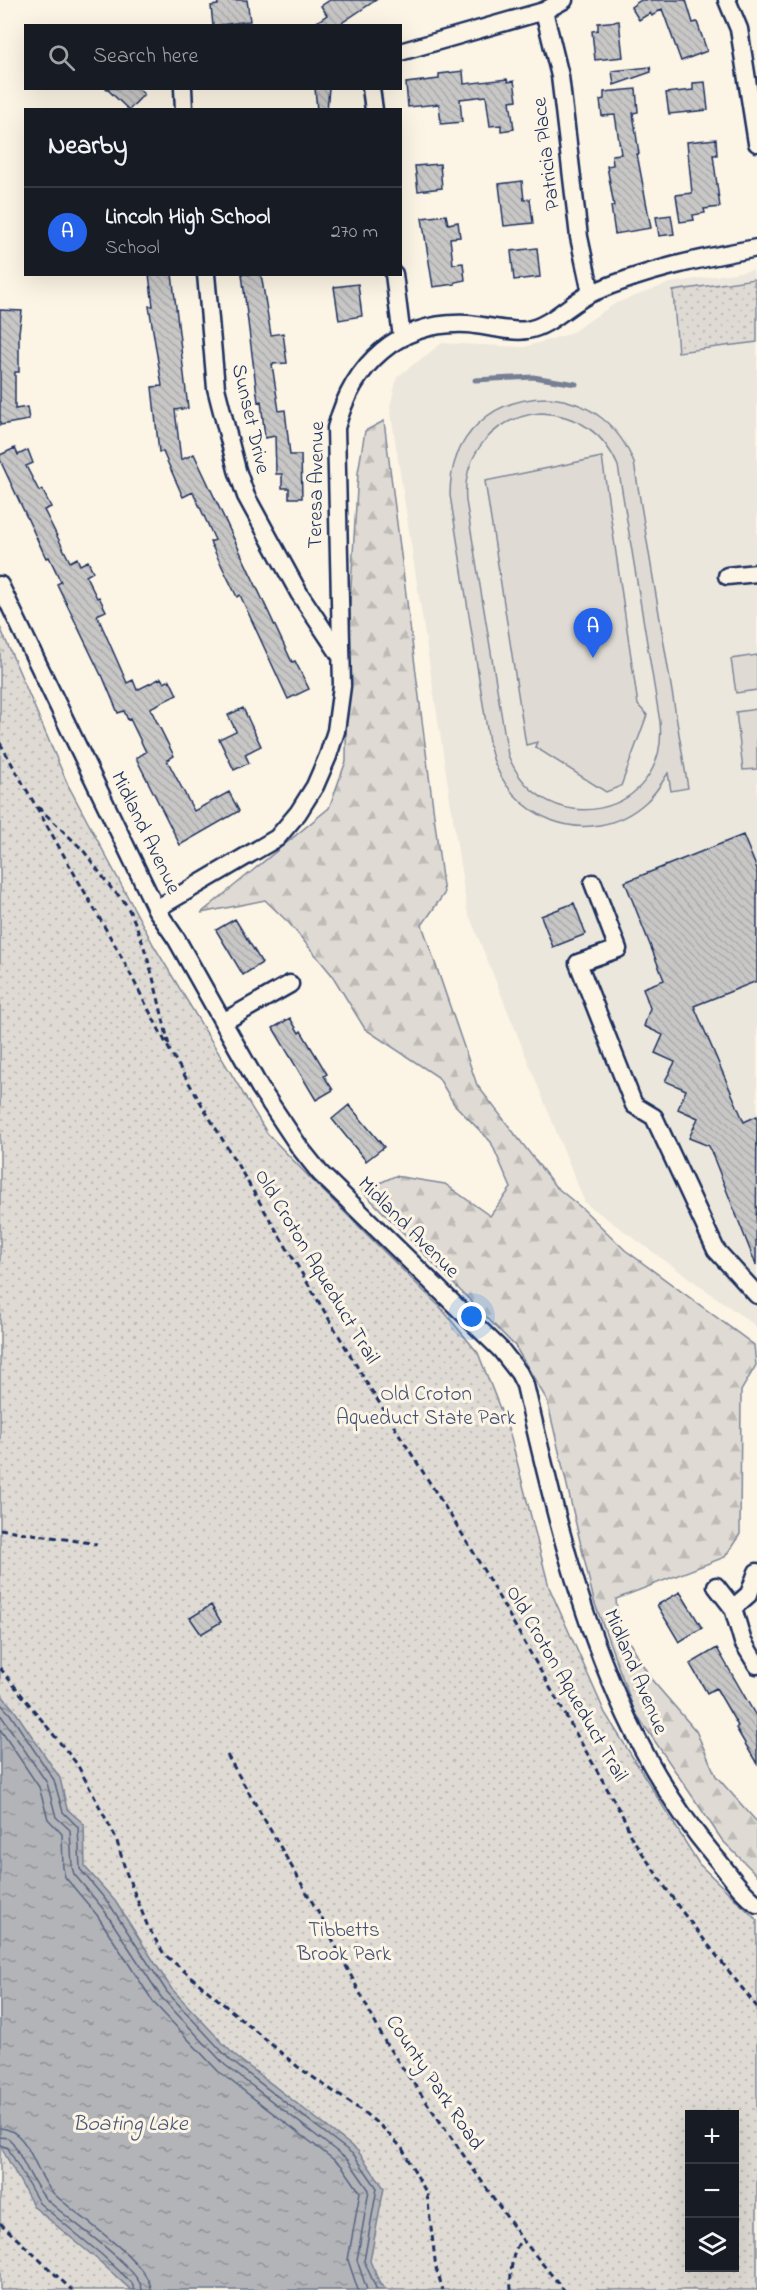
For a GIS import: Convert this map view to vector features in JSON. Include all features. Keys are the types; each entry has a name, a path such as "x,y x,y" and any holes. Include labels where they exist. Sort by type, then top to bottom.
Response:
{"street":[{"path":"402,51 544,11 564,0"},
{"path":"727,0 739,29 757,143"},
{"name":"Patricia Place","path":"544,11 560,76 579,237 591,293"},
{"path":"183,90 184,108"},
{"path":"371,90 374,108"},
{"name":"Teresa Avenue","path":"156,909 277,838 298,813 321,775 336,731 342,686 336,428 342,406 354,382 367,365 385,348 402,338 437,326 466,324 526,330 547,322 591,293 689,260 757,248"},
{"name":"Sunset Drive","path":"206,276 216,388 246,496 294,583 341,656"},
{"path":"394,276 402,338"},
{"path":"727,576 757,573"},
{"name":"Midland Avenue","path":"0,585 156,909 177,940 260,1088 300,1148 320,1173 436,1288 479,1327 519,1373 525,1385 576,1588 615,1695 660,1782 688,1824 743,1894 757,1904"},
{"path":"593,884 618,949 578,963 634,1105 654,1117 716,1250 757,1295"},
{"path":"223,1022 290,984"},
{"path":"733,1608 748,1594 757,1572"},
{"path":"716,1586 733,1608 743,1642 757,1665"}],"path":[{"name":"Old Croton Aqueduct Trail","path":"0,744 121,956 170,1051 368,1385 471,1548 626,1822 630,1835 681,1909 757,2007"},
{"path":"34,803 83,850 114,892 122,896 135,921 157,992 170,1051"},
{"path":"0,1529 97,1544"},
{"path":"0,1668 77,1764 116,1838 126,1872 148,1927 164,1954 298,2067 383,2128 402,2148 427,2193 436,2268 443,2290"},
{"name":"County Park Road","path":"227,1755 322,1919 386,2044 522,2239 564,2290"},
{"path":"0,2223 72,2290"},
{"path":"511,2290 513,2260 517,2244 522,2239"}],"shaded area":[{"path":"753,270 757,300 757,1327 585,1203 467,910 390,407 397,377 442,343 524,347 569,334 616,303 670,283"}],"green space":[{"path":"754,279 757,300 757,342 678,352 673,291"},
{"path":"529,399 564,400 590,410 620,437 634,463 688,788 671,791 668,773 646,802 624,817 600,825 576,826 553,821 531,810 513,794 499,773 490,748 450,495 452,474 457,455 466,438 478,424 509,404","holes":["541,413 554,414 577,421 597,434 618,466 660,722 658,754 646,780 626,798 601,808 575,809 548,801 525,783 508,755 466,501 469,468 484,441 496,430 524,416"]},
{"path":"384,421 444,894 422,925 477,1085 555,1186 584,1210 625,1250 754,1345 756,1365 741,1391 740,1534 725,1557 616,1599 618,1623 651,1679 696,1731 716,1776 757,1822 757,1875 722,1840 635,1712 594,1601 547,1400 515,1346 362,1191 395,1176 445,1184 490,1216 511,1188 491,1142 454,1104 438,1077 365,1029 332,975 289,923 265,900 201,913 329,808 346,761 347,651 358,473 365,431"},
{"path":"602,457 638,705 647,715 621,786 606,792 535,747 537,742 526,745 485,481"},
{"name":"Tibbetts Brook Park","path":"0,627 68,785 154,946 267,1133 441,1308 478,1353 510,1434 549,1587 605,1713 699,1864 757,1920 757,2290 0,2290"},
{"path":"757,655 757,690 736,693 731,659"},
{"path":"757,709 757,769 743,770 736,712"}],"water":[{"name":"Boating Lake","path":"0,1693 15,1711 60,1778 67,1809 84,1824 85,1867 115,1901 171,1988 234,2055 358,2151 384,2188 370,2261 380,2284 387,2290 131,2290 34,2207 0,2145"}],"building":[{"path":"217,0 247,0 250,21 213,24 211,6 218,5"},
{"path":"330,0 376,0 340,24 314,24 327,15 321,6"},
{"path":"641,0 686,0 693,23 697,22 707,51 681,61 662,9 652,16 650,13 639,20 631,7"},
{"path":"619,21 623,57 595,60 592,31 598,30 598,23"},
{"path":"650,67 651,72 614,85 612,71"},
{"path":"463,71 464,84 507,79 508,82 514,81 517,100 510,101 514,129 501,131 501,125 490,126 486,96 460,99 462,122 441,124 439,104 408,107 406,83 439,79 439,74"},
{"path":"705,82 708,110 669,114 666,93 693,90 693,83"},
{"path":"636,89 638,112 633,113 639,154 637,154 651,228 615,234 611,206 614,206 607,166 613,165 612,155 621,154 615,115 602,116 600,100 604,99 604,92"},
{"path":"108,90 139,90 144,94 131,108 127,108"},
{"path":"315,90 329,90 327,108 317,108"},
{"path":"716,139 717,155 713,155 720,207 704,209 705,213 693,215 694,220 680,222 676,195 692,193 687,142"},
{"path":"440,164 442,188 418,191 415,166"},
{"path":"522,181 524,200 530,199 533,223 504,226 499,184"},
{"path":"446,215 448,224 458,222 460,237 450,238 453,264 463,263 465,280 433,287 422,218"},
{"path":"671,215 674,234 659,236 656,217"},
{"path":"537,248 540,277 514,280 511,251"},
{"path":"149,276 172,276 188,408 175,410 181,460 194,454 292,662 295,661 309,689 288,699 240,595 237,597 210,542 215,540 193,492 183,497 163,452 159,452 152,387 162,386 149,306 153,306"},
{"path":"242,276 261,276 271,335 283,333 287,363 272,364 279,411 285,410 290,455 301,455 302,498 289,498 289,488 282,488 282,474 276,474 275,436 265,438 261,401 258,402"},
{"path":"358,284 362,316 339,320 334,287"},
{"path":"0,310 22,311 19,332 19,372 15,372 15,409 27,407 29,420 0,425"},
{"path":"15,448 18,455 28,450 33,463 26,466 39,491 42,489 51,507 44,510 70,562 77,558 80,565 88,561 93,572 86,576 106,611 97,615 127,683 133,680 137,690 161,678 164,683 170,680 177,695 150,708 174,756 167,760 194,811 229,792 239,811 180,845 136,758 146,752 130,719 128,720 124,711 118,713 57,584 61,582 49,557 46,558 0,460 0,455"},
{"path":"243,708 261,746 245,754 249,763 234,770 219,739 236,731 228,715"},
{"path":"743,835 757,869 757,981 694,1006 744,1122 757,1116 756,1265 709,1146 689,1138 698,1118 678,1109 686,1090 665,1081 675,1062 655,1053 663,1035 644,1026 650,1008 643,988 664,980 625,882"},
{"path":"574,903 586,934 553,947 541,916"},
{"path":"235,919 262,963 243,975 216,930"},
{"path":"290,1018 299,1033 301,1031 327,1074 324,1076 333,1090 316,1100 273,1028"},
{"path":"349,1105 384,1147 366,1161 332,1119"},
{"path":"680,1592 702,1628 679,1642 657,1605"},
{"path":"211,1605 221,1622 201,1634 190,1618"},
{"path":"717,1648 757,1718 757,1764 716,1688 707,1693 690,1664"}],"waterway":[{"path":"475,380 533,377 576,384"}],"place":[{"name":"Lincoln High School","path":"593,658"}],"park label":[{"name":"Old Croton Aqueduct State Park","path":"426,1407"}]}
